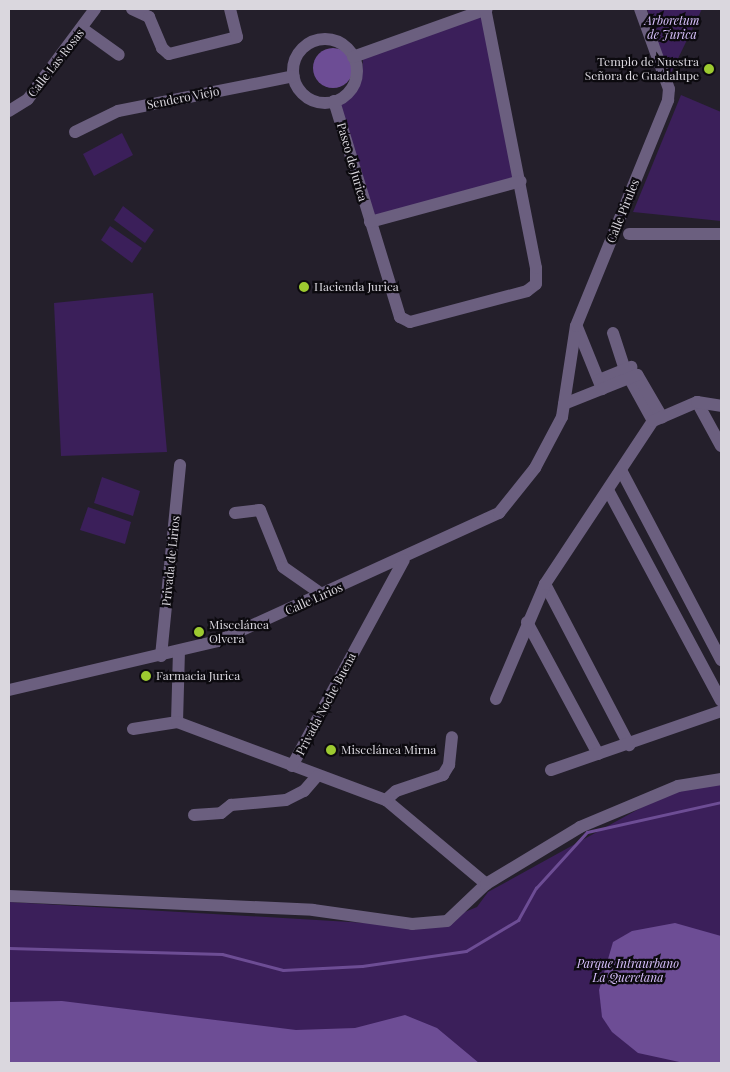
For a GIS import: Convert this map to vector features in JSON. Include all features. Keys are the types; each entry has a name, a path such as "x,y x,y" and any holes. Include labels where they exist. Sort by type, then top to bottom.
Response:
{"street":[{"name":"Calle Las Rosas","path":"9,111 28,99 83,29 95,9"},
{"path":"132,9 151,20 162,48 169,54 237,37 230,9"},
{"path":"353,57 486,9 521,180 370,222"},
{"name":"Calle Pirules","path":"563,410 576,326 668,100 669,89 640,9"},
{"path":"83,29 118,55"},
{"path":"318,40 341,44 353,57 354,84 334,101 308,98 294,76 300,51 318,40"},
{"name":"Sendero Viejo","path":"76,132 118,111 294,76"},
{"name":"Paseo de Jurica","path":"334,101 400,317 410,322 527,290 536,284 536,268 521,180"},
{"path":"629,234 721,234"},
{"path":"576,326 600,385"},
{"path":"613,333 630,370 658,419"},
{"path":"563,410 600,385 630,370"},
{"path":"697,402 721,446"},
{"path":"496,699 527,622 545,584 620,470 658,419 697,402 721,406"},
{"name":"Calle Lirios","path":"9,690 218,642 404,560 499,513 535,468 563,410"},
{"name":"Privada de Lirios","path":"161,656 180,465"},
{"path":"620,470 721,660"},
{"path":"608,490 721,701"},
{"path":"235,512 260,510 282,567 323,595"},
{"name":"Privada Noche Buena","path":"133,729 177,722 292,766 404,560"},
{"path":"545,584 629,745"},
{"path":"666,598 683,589"},
{"path":"527,622 598,754"},
{"path":"177,722 179,652"},
{"path":"551,770 629,745 721,711"},
{"path":"386,800 396,791 443,775 449,765 452,737"},
{"path":"292,766 386,800 486,884"},
{"path":"194,815 221,812 231,806 286,800 304,791 317,776"},
{"path":"9,896 313,910 412,924 447,921 486,884 580,826 642,798 721,779"}],"green space":[{"name":"Arboretum de Jurica","path":"647,9 702,9 670,75 668,73"},
{"path":"482,14 515,178 373,217 340,105 361,82 363,59"},
{"path":"681,95 721,112 721,221 633,212"},
{"path":"122,133 133,155 94,176 83,154"},
{"path":"123,206 154,230 145,243 114,220"},
{"path":"110,226 142,248 132,263 101,240"},
{"path":"153,293 167,452 61,456 54,303"},
{"path":"102,477 140,491 133,516 94,503"},
{"path":"88,507 131,522 125,544 80,530"},
{"name":"Parque Intraurbano La Queretana","path":"721,778 721,1063 9,1063 9,902 367,923 445,920 477,907 488,892 664,795"}],"shaded area":[{"path":"333,48 347,54 353,68 347,82 333,88 319,82 313,68 319,54"},
{"path":"675,923 721,936 721,1063 684,1063 638,1053 612,1032 602,1017 599,990 613,942 632,931"},
{"path":"62,1001 296,1030 355,1028 405,1015 437,1028 479,1063 9,1063 9,1002"}],"waterway":[{"path":"9,948 222,954 283,970 362,966 466,951 518,920 536,888 587,832 721,802"}],"place":[{"name":"Templo de Nuestra Señora de Guadalupe","path":"709,69"},
{"name":"Hacienda Jurica","path":"304,287"},
{"name":"Miscelánea Olvera","path":"199,632"},
{"name":"Farmacia Jurica","path":"146,676"},
{"name":"Miscelánea Mirna","path":"331,750"}]}
